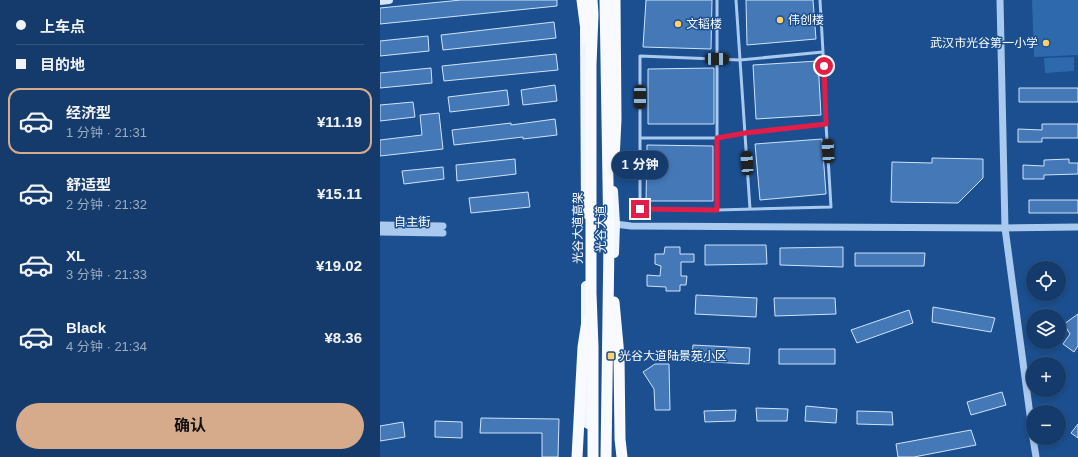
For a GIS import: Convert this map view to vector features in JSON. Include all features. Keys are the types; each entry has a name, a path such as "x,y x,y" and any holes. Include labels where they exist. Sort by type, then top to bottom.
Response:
{"highway":[{"path":"582,0 591,65"},
{"name":"光谷大道高架","path":"591,457 593,431 593,347 591,293 592,0"},
{"path":"605,0 609,242 616,457"},
{"path":"613,188 616,119 615,0"},
{"path":"606,457 609,242"},
{"path":"609,242 619,356 620,439 622,457"},
{"path":"577,457 583,347 591,293"}],"main road":[{"path":"380,1 389,0"},
{"name":"光谷大道","path":"585,0 586,312 591,457"},
{"name":"光谷大道","path":"608,0 609,131 615,224 611,348 612,457"}],"street":[{"path":"1000,0 1005,228 1029,405"},
{"path":"615,224 631,226 1078,227"},
{"name":"自主街","path":"380,225 443,229 380,232"},
{"path":"1034,445 1036,457"}],"lane":[{"path":"717,210 718,0"},
{"path":"736,0 750,209"},
{"path":"820,0 823,52 826,124 831,207 717,210 640,209 640,56 740,60 823,52"},
{"path":"640,138 717,138 745,133 826,124"}],"shaded area":[{"path":"1032,0 1078,0 1078,55 1034,57"},
{"path":"1074,57 1074,71 1045,73 1044,58"}],"building":[{"path":"461,0 557,0 557,6 380,24 380,8"},
{"name":"文韬楼","path":"646,0 712,0 711,49 643,47"},
{"name":"伟创楼","path":"746,0 813,0 816,39 747,45"},
{"path":"554,22 556,38 443,50 441,35"},
{"path":"428,36 429,51 380,56 380,41"},
{"path":"556,54 558,70 444,81 442,66"},
{"path":"818,61 821,115 756,119 753,65"},
{"path":"431,68 432,83 380,88 380,73"},
{"path":"714,68 714,124 648,124 648,69"},
{"path":"555,85 557,101 523,105 521,90"},
{"path":"1019,88 1078,88 1078,102 1019,102"},
{"path":"507,90 509,105 450,112 448,97"},
{"path":"413,102 415,117 380,121 380,105"},
{"path":"439,113 443,149 380,156 380,140 422,135 420,115"},
{"path":"555,119 557,135 523,139 523,137 454,145 452,130 511,123 511,125"},
{"path":"1042,124 1078,124 1078,138 1042,138 1042,142 1018,142 1018,129 1042,130"},
{"path":"822,139 826,194 760,200 755,144"},
{"path":"647,145 713,146 713,201 646,201"},
{"path":"932,158 983,159 983,178 958,203 891,202 892,162 932,163"},
{"path":"515,159 516,174 457,181 456,165"},
{"path":"1069,159 1069,163 1078,163 1078,174 1044,175 1044,179 1023,179 1023,165 1044,166 1044,160"},
{"path":"443,167 444,179 404,184 402,171"},
{"path":"528,192 530,207 471,213 469,198"},
{"path":"1029,200 1078,200 1078,213 1029,213"},
{"path":"705,245 766,245 767,264 705,265"},
{"path":"665,247 680,247 680,254 694,254 694,262 681,262 681,276 687,276 686,285 680,285 680,291 666,291 666,287 647,286 647,275 660,276 661,266 655,264 655,254 664,254"},
{"path":"843,247 843,267 780,265 780,248"},
{"path":"855,253 925,253 924,266 855,266"},
{"path":"696,295 757,298 756,317 695,314"},
{"path":"774,298 835,298 836,314 775,316"},
{"path":"933,307 995,318 991,332 932,322"},
{"path":"909,310 913,323 857,343 851,330"},
{"path":"1078,314 1078,346 1074,352 1066,346 1066,340 1070,334 1066,327 1066,323"},
{"path":"693,345 750,348 749,364 692,361"},
{"path":"779,349 835,349 835,364 779,364"},
{"path":"655,364 669,364 670,410 655,410 654,389 643,372"},
{"path":"1002,392 1006,405 971,415 967,402"},
{"path":"806,406 837,409 836,423 805,421"},
{"path":"756,408 788,409 787,421 757,421"},
{"path":"736,410 735,421 705,422 704,411"},
{"path":"857,411 892,412 893,425 857,424"},
{"path":"481,418 559,419 558,457 542,457 542,433 480,433"},
{"path":"435,421 462,422 462,438 435,437"},
{"path":"403,422 405,437 380,441 380,426"},
{"path":"1078,424 1078,438 1071,433"},
{"path":"971,430 976,445 914,457 898,457 896,444"}],"place":[{"name":"伟创楼","path":"780,20"},
{"name":"文韬楼","path":"678,24"},
{"name":"武汉市光谷第一小学","path":"1046,43"},
{"name":"光谷大道陆景苑小区","path":"611,356"}],"route":[{"path":"640,209 717,210 717,138 745,133 826,124 824,66"}]}
